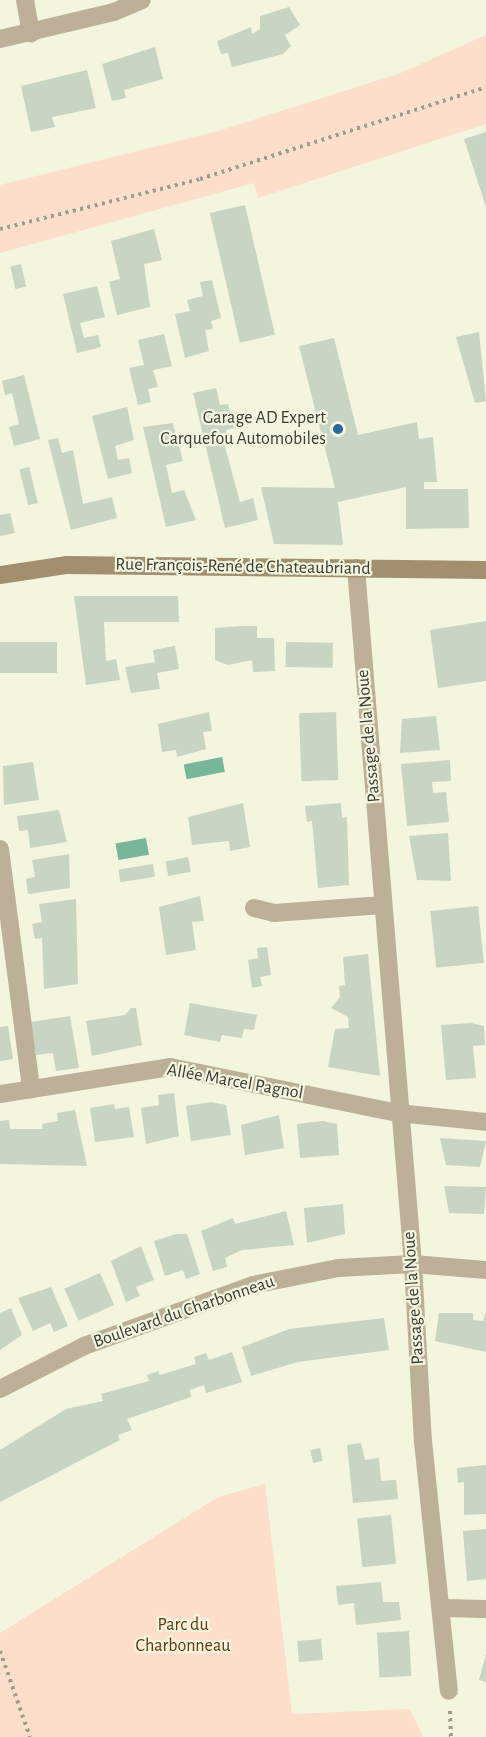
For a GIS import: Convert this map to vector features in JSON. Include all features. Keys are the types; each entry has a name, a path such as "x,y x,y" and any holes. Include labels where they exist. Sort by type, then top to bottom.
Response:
{"street":[{"path":"25,0 31,33"},
{"path":"0,39 31,33 142,0"},
{"name":"Rue François-René de Chateaubriand","path":"0,575 67,565 486,570"},
{"name":"Passage de la Noue","path":"356,568 398,1113 413,1264 423,1442 449,1691"},
{"path":"0,855 31,1089"},
{"path":"254,908 274,913 383,905"},
{"name":"Allée Marcel Pagnol","path":"0,1094 170,1067 398,1113 486,1122"},
{"name":"Boulevard du Charbonneau","path":"0,1389 84,1346 253,1285 338,1268 413,1264 486,1270"},
{"path":"442,1608 486,1609"}],"path":[{"path":"0,229 200,179 486,87"},
{"path":"0,1651 28,1729 27,1737"}],"green space":[{"path":"486,35 486,124 258,198 254,183 0,253 0,185 218,131 398,74"},
{"name":"Parc du Charbonneau","path":"265,1484 292,1714 410,1709 423,1737 0,1737 0,1633 218,1497"}],"shaded area":[{"path":"222,757 225,772 187,779 184,764"},
{"path":"146,838 149,855 118,860 115,843"}],"building":[{"path":"289,7 300,25 285,35 291,46 283,54 232,67 228,53 221,54 217,41 251,27 252,34 260,29 260,16"},
{"path":"155,47 163,79 124,90 126,98 112,101 102,64"},
{"path":"87,70 96,108 52,117 55,127 31,132 21,86"},
{"path":"486,132 486,207 464,139"},
{"path":"245,205 275,335 240,343 210,213"},
{"path":"154,229 162,260 144,264 150,307 117,315 109,282 120,279 111,241"},
{"path":"21,264 26,286 15,289 10,266"},
{"path":"212,280 221,318 211,321 213,329 205,330 209,351 185,358 175,314 190,311 187,300 203,296 200,282"},
{"path":"97,286 105,317 80,323 84,338 98,335 101,347 77,353 63,294"},
{"path":"479,332 486,401 475,403 456,337"},
{"path":"164,334 172,366 153,370 158,387 148,389 151,402 138,405 129,368 144,365 138,340"},
{"name":"Garage AD Expert Carquefou Automobiles","path":"334,338 358,435 417,422 419,439 433,437 437,482 424,482 424,489 468,489 469,528 406,529 406,487 338,502 343,545 274,544 261,487 335,488 299,346"},
{"path":"24,375 40,439 14,446 9,427 19,424 12,393 5,395 2,381"},
{"path":"216,388 220,405 228,404 234,428 226,430 229,442 224,443 240,502 253,498 258,520 225,528 193,393"},
{"path":"127,407 134,440 115,446 118,460 129,458 132,473 108,479 92,416"},
{"path":"173,423 183,461 166,465 172,493 184,490 196,520 166,527 143,427"},
{"path":"58,438 62,453 73,450 83,504 112,497 117,518 71,530 48,440"},
{"path":"29,467 38,503 28,505 19,469"},
{"path":"10,513 15,533 0,536 0,515"},
{"path":"74,596 178,596 179,622 104,622 106,661 116,659 120,680 86,685"},
{"path":"486,621 486,681 438,688 430,630"},
{"path":"257,626 257,638 274,638 275,671 253,672 252,660 228,665 215,660 215,628"},
{"path":"0,642 57,642 57,673 0,673"},
{"path":"286,642 333,643 333,668 286,667"},
{"path":"175,646 179,669 157,673 160,689 131,693 125,667 155,662 153,650"},
{"path":"209,712 212,731 203,732 206,749 177,757 176,750 162,752 158,724"},
{"path":"336,712 338,780 301,781 299,713"},
{"path":"436,716 440,750 400,753 402,719"},
{"path":"450,760 451,781 432,782 433,793 446,792 449,822 407,826 401,764"},
{"path":"33,762 39,800 4,805 3,766"},
{"path":"243,803 250,847 230,851 229,841 192,845 188,817"},
{"path":"341,803 342,818 347,817 349,885 318,888 312,821 307,822 305,806"},
{"path":"59,810 67,842 30,848 28,830 19,831 17,816"},
{"path":"448,833 451,881 417,880 409,836"},
{"path":"69,854 70,888 28,894 26,879 35,877 32,860"},
{"path":"188,857 191,872 168,876 165,861"},
{"path":"153,864 155,877 120,882 118,869"},
{"path":"200,896 204,921 192,922 196,950 166,955 159,907"},
{"path":"76,899 78,984 44,989 42,938 35,939 32,924 42,922 39,904"},
{"path":"478,906 484,963 436,968 430,911"},
{"path":"267,947 271,975 260,977 262,986 252,988 248,960 258,958 257,948"},
{"path":"368,954 380,1076 328,1067 335,1029 349,1028 348,1017 331,1008 340,997 339,986 345,985 343,957"},
{"path":"190,1003 257,1015 254,1030 244,1029 242,1038 222,1035 220,1042 184,1035"},
{"path":"131,1008 136,1008 142,1045 92,1056 86,1021 125,1015"},
{"path":"70,1016 79,1068 56,1071 53,1053 36,1055 31,1022"},
{"path":"471,1023 484,1026 485,1045 473,1046 476,1078 446,1080 441,1025"},
{"path":"8,1026 13,1059 0,1061 0,1027"},
{"path":"174,1093 179,1136 146,1144 141,1108 159,1105 158,1095"},
{"path":"211,1102 226,1105 231,1135 191,1141 186,1106"},
{"path":"114,1104 115,1109 129,1107 134,1137 95,1142 90,1108"},
{"path":"75,1110 87,1166 0,1164 0,1121 9,1120 10,1129 43,1129 42,1124 58,1121 57,1113"},
{"path":"279,1115 284,1148 245,1155 241,1125"},
{"path":"323,1121 337,1124 339,1155 300,1158 297,1124"},
{"path":"440,1138 486,1141 480,1167 446,1165"},
{"path":"444,1186 486,1187 484,1214 449,1213"},
{"path":"343,1204 345,1234 307,1243 304,1208"},
{"path":"286,1211 294,1245 242,1250 225,1258 227,1267 213,1271 201,1231 233,1218 235,1224"},
{"path":"176,1234 187,1234 200,1274 186,1279 183,1270 165,1276 154,1241"},
{"path":"141,1246 154,1280 136,1287 140,1296 126,1302 111,1261"},
{"path":"100,1273 114,1305 79,1321 64,1289"},
{"path":"51,1287 68,1326 54,1332 50,1323 33,1331 18,1298"},
{"path":"11,1308 22,1335 0,1350 0,1313"},
{"path":"486,1312 486,1352 435,1341 439,1313 473,1313 473,1320 483,1321"},
{"path":"384,1318 389,1350 298,1362 251,1376 242,1347 289,1329"},
{"path":"232,1352 242,1382 206,1393 204,1385 190,1390 191,1397 127,1419 132,1430 118,1435 120,1440 0,1502 0,1450 66,1409 103,1401 101,1394 149,1381 147,1375 158,1371 160,1375 196,1364 194,1357 206,1353 209,1360"},
{"path":"361,1443 365,1460 379,1458 381,1481 396,1480 398,1499 353,1503 347,1445"},
{"path":"320,1448 323,1461 313,1463 310,1450"},
{"path":"486,1465 486,1514 464,1515 464,1482 458,1483 457,1468"},
{"path":"391,1515 396,1564 362,1567 357,1519"},
{"path":"486,1529 486,1579 467,1581 463,1531"},
{"path":"381,1582 383,1602 399,1602 401,1620 356,1625 354,1603 338,1605 336,1586"},
{"path":"409,1631 411,1676 379,1678 377,1633"},
{"path":"321,1639 323,1660 299,1662 297,1641"},
{"path":"486,1654 486,1682 479,1680"}],"place":[{"name":"Garage AD Expert Carquefou Automobiles","path":"338,429"}]}
